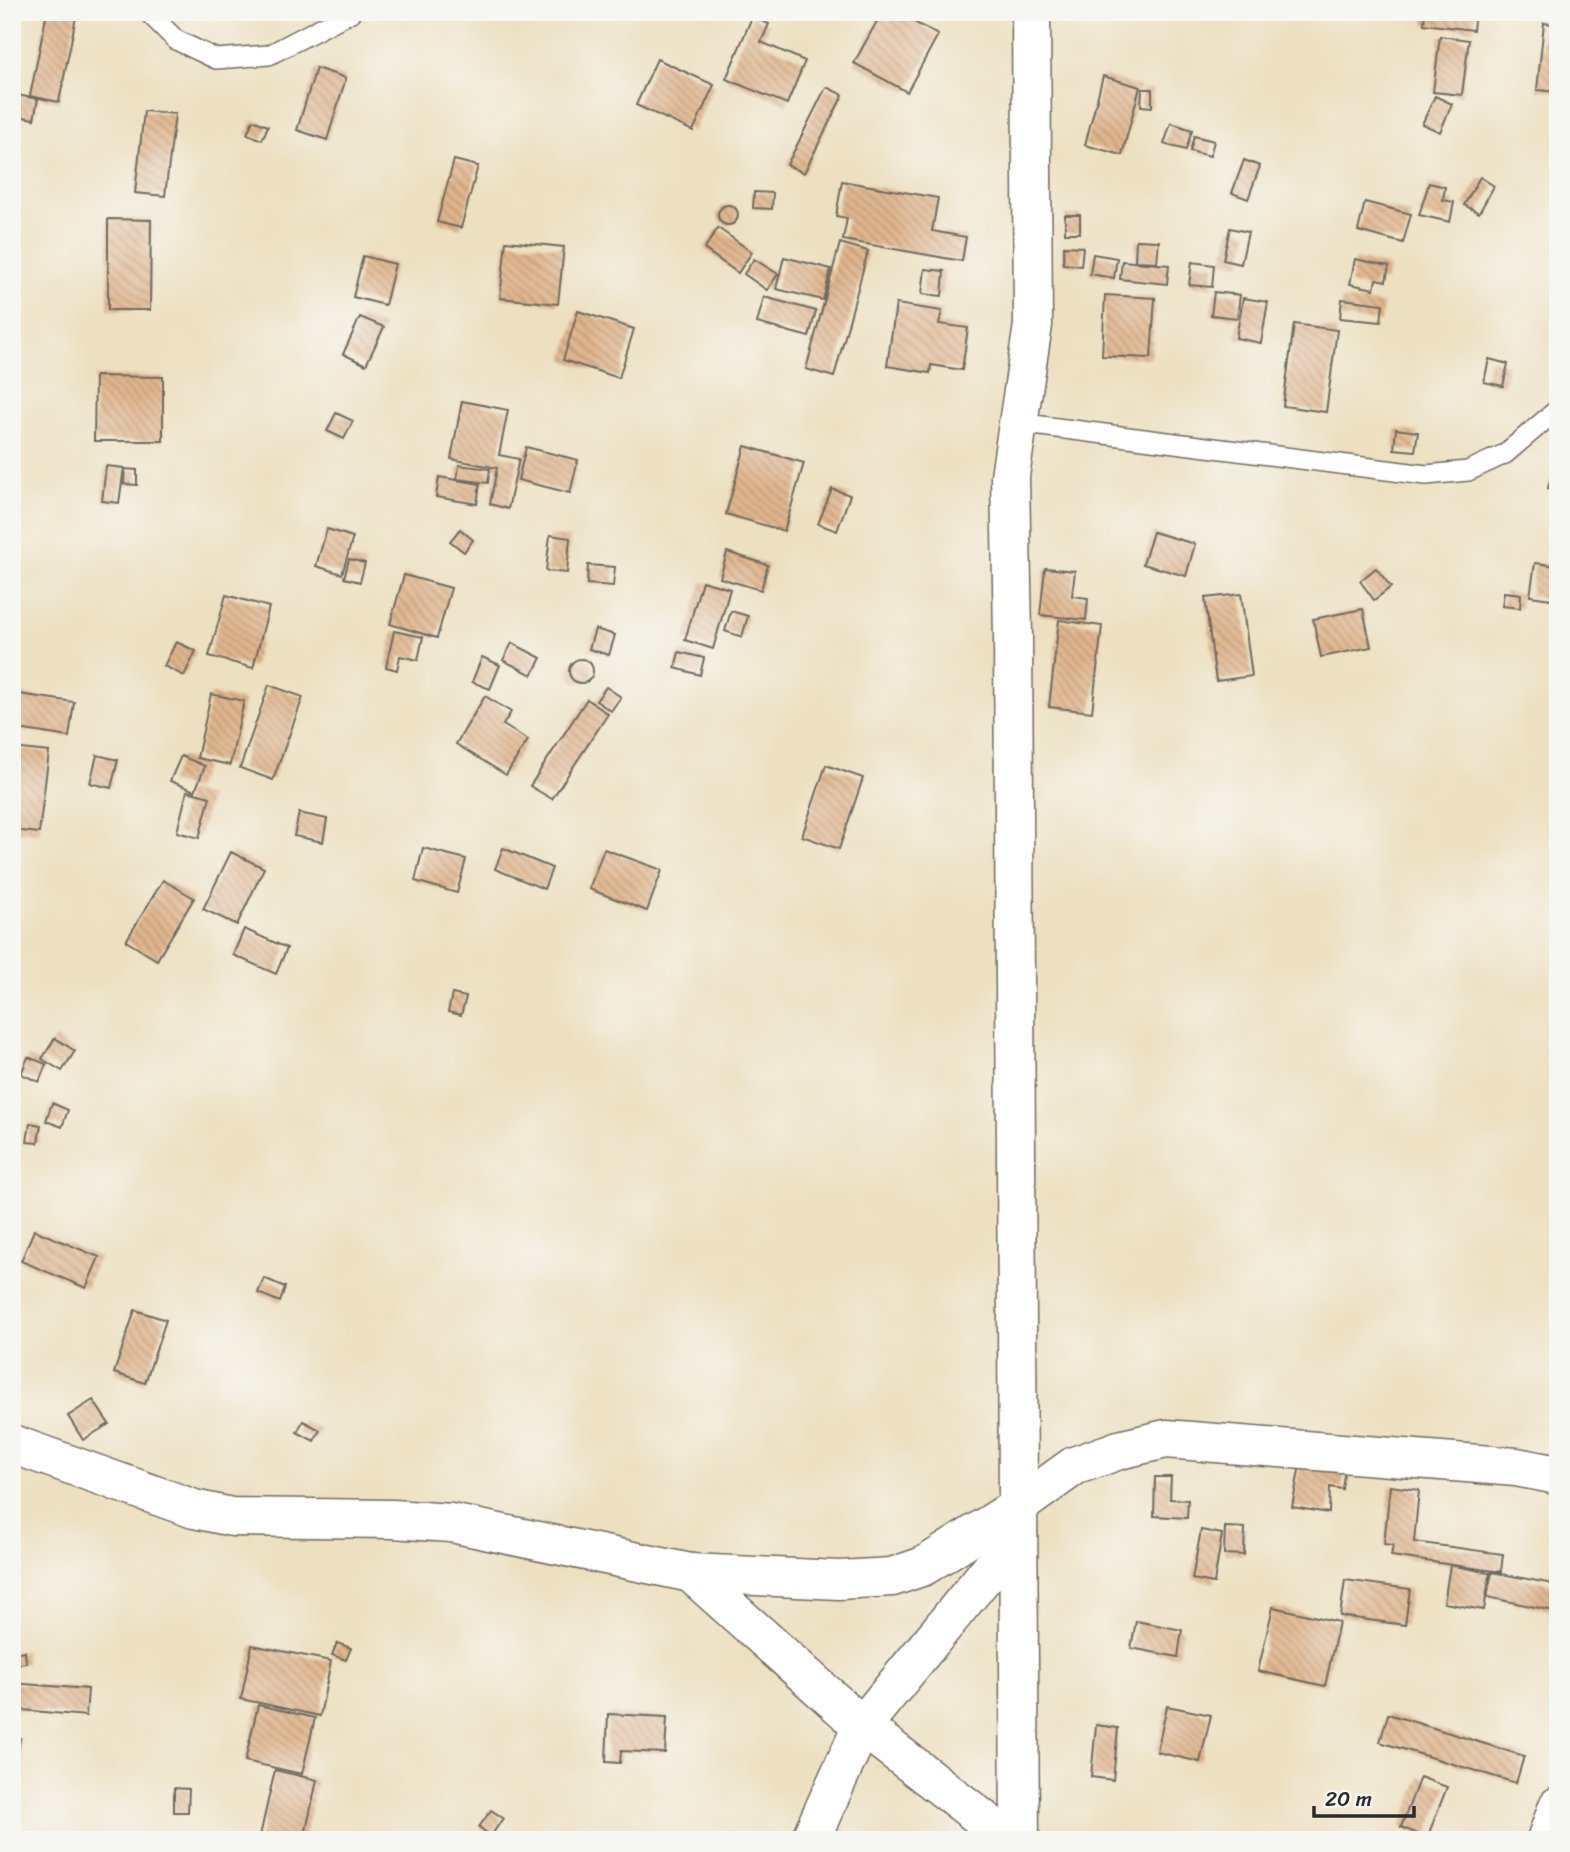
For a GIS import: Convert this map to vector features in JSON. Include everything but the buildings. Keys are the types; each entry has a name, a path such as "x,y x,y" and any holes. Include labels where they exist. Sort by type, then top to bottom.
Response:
{"street":[{"path":"1020,1840 1010,476 1033,326 1031,12"},
{"path":"810,1840 862,1726 1017,1521 1074,1466 1119,1450 1166,1439 1516,1467 1558,1475"},
{"path":"12,1444 194,1509 232,1517 393,1519 451,1523 691,1573 839,1580 892,1577 924,1566 1017,1521"},
{"path":"691,1573 862,1726 1010,1840"},
{"path":"1546,1840 1558,1806"}],"lane":[{"path":"148,12 176,40 216,59 269,55 351,12"},
{"path":"1018,423 1426,475 1468,471 1504,454 1558,409"}]}
